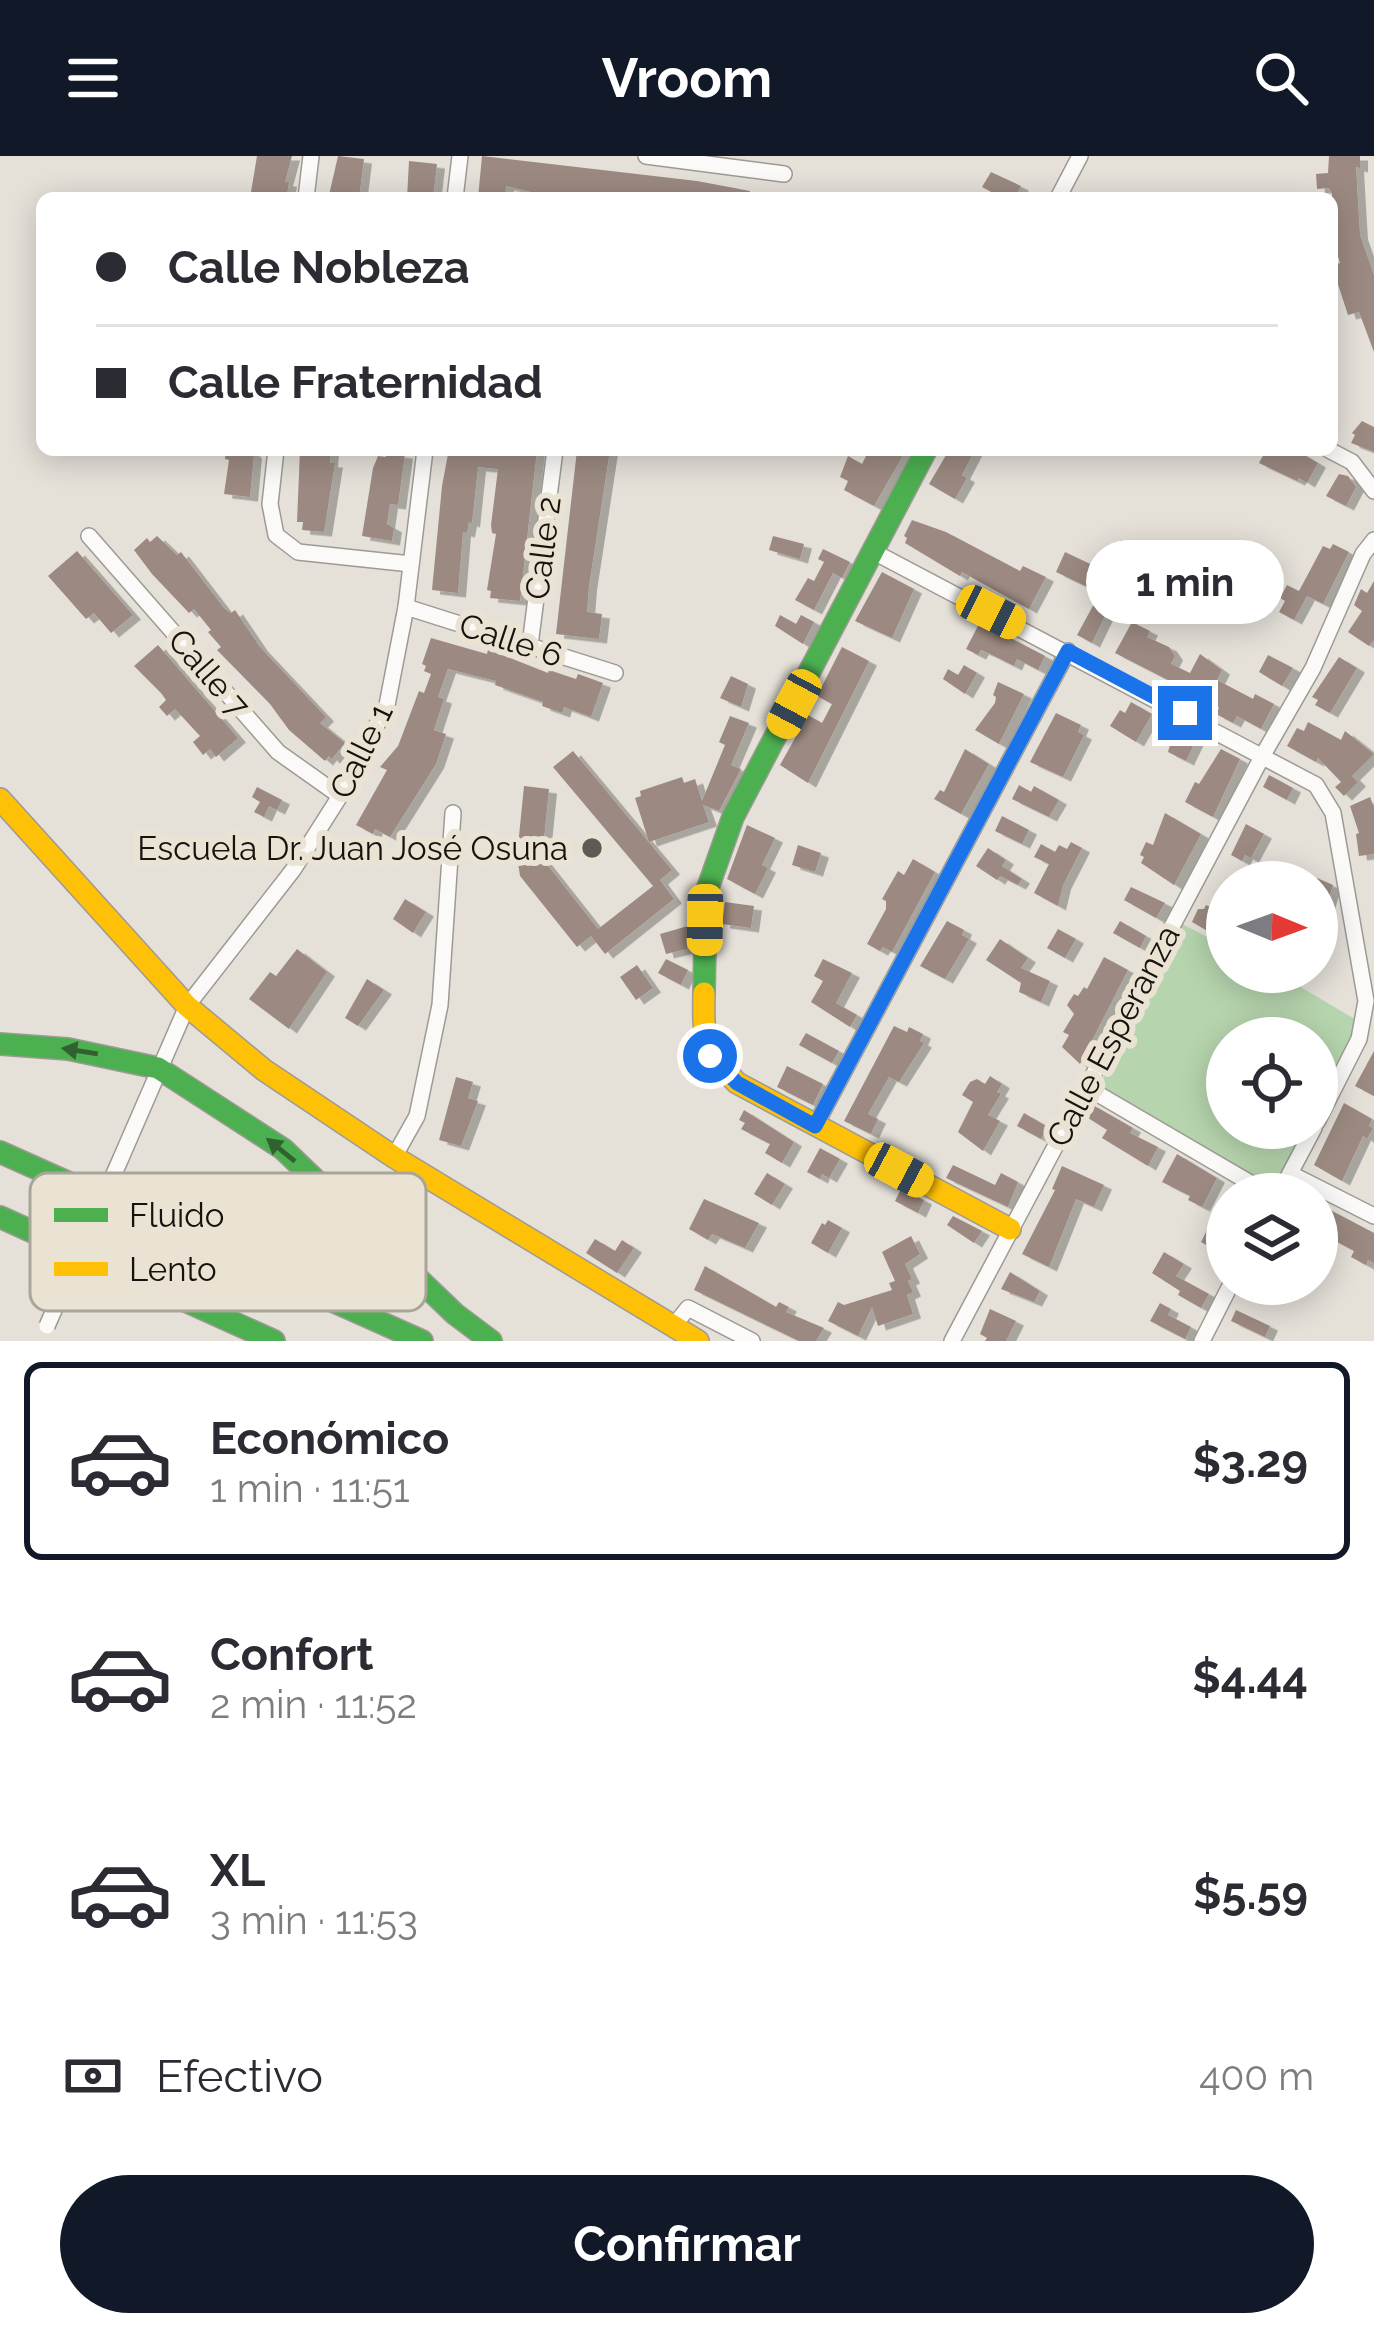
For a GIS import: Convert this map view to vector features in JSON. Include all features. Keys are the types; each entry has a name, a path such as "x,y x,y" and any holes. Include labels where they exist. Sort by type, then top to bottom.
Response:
{"main road":[{"path":"923,456 733,817 706,892 704,1032 710,1056 737,1083 1010,1229"},
{"path":"0,799 187,1006 264,1070 421,1173"},
{"path":"0,1044 68,1048 158,1068 283,1149 308,1173"},
{"path":"0,1152 47,1173"},
{"path":"426,1176 698,1341"},
{"path":"0,1217 30,1231"},
{"path":"426,1287 491,1341"},
{"path":"208,1311 274,1341"},
{"path":"355,1311 422,1341"}],"street":[{"path":"307,192 311,156"},
{"path":"455,192 460,156"},
{"path":"646,156 721,160 784,174"},
{"path":"1061,192 1081,156"},
{"path":"1338,455 1352,462 1374,490"},
{"path":"275,456 270,504 276,535 298,552 411,564"},
{"name":"Calle 1","path":"114,1173 187,1006 293,870 340,796 387,705 406,607 423,456"},
{"name":"Calle 2","path":"530,645 554,456"},
{"name":"Calle 7","path":"89,536 278,752 340,796"},
{"name":"Calle Esperanza","path":"952,1341 1313,668 1363,554 1374,540"},
{"path":"874,552 1316,785 1333,813 1366,1001 1359,1039 1338,1081"},
{"name":"Calle 6","path":"406,607 615,673"},
{"path":"815,1126 1068,651"},
{"path":"394,1156 417,1116 440,1005 453,813"},
{"path":"1086,1087 1233,1173"},
{"path":"1338,1198 1374,1216"},
{"path":"1202,1341 1220,1305"},
{"path":"672,1328 688,1308 752,1341"}],"green space":[{"path":"1182,924 1206,936 1206,993 1311,993 1360,1026 1338,1070 1338,1017 1206,1017 1206,1149 1297,1149 1282,1173 1246,1173 1099,1086"}],"building":[{"path":"257,156 292,156 287,192 251,192"},
{"path":"338,156 364,159 360,192 330,192"},
{"path":"482,156 750,191 531,192 506,186 506,192 479,192"},
{"path":"1329,156 1360,156 1360,168 1356,167 1360,235 1374,275 1374,352 1359,312 1348,315 1338,284 1338,192 1317,189 1316,174 1328,173"},
{"path":"409,161 437,164 434,192 407,192"},
{"path":"991,172 1021,186 1018,192 991,192 982,187"},
{"path":"1362,421 1374,427 1374,452 1351,443"},
{"path":"254,456 250,497 224,494 229,460 225,459"},
{"path":"300,456 331,456 330,463 335,463 324,532 302,530 303,522 297,522"},
{"path":"378,456 405,456 398,505 390,504 387,524 394,528 392,541 362,536 373,468"},
{"path":"448,456 536,456 520,601 490,598 487,590 496,534 491,525 498,469 478,467 472,523 463,532 458,593 432,590"},
{"path":"576,456 609,456 587,612 602,614 599,639 556,634"},
{"path":"848,456 862,464 866,456 903,456 874,506 844,490 848,481 840,477"},
{"path":"945,456 972,456 955,499 929,484"},
{"path":"1263,456 1306,456 1318,463 1307,483 1259,463"},
{"path":"1339,474 1348,476 1356,487 1346,506 1326,496"},
{"path":"912,520 946,532 1020,571 1023,566 1046,577 1029,609 905,543"},
{"path":"157,536 177,555 181,552 224,608 231,613 235,610 260,647 326,717 320,723 345,743 332,759 329,756 325,761 289,730 217,650 221,647 194,609 189,613 152,574 134,550"},
{"path":"773,536 804,544 800,559 769,550"},
{"path":"1121,540 1156,549 1140,577 1134,574 1112,613 1108,610 1092,643 1077,635 1100,593 1056,572 1065,552 1105,571"},
{"path":"1333,544 1349,552 1323,604 1307,596 1294,620 1279,612 1287,585 1299,591 1323,546 1330,549"},
{"path":"823,549 850,562 842,578 833,573 814,610 795,600 808,578 814,581 824,562 818,559"},
{"path":"77,551 133,615 111,633 94,613 86,619 48,576"},
{"path":"882,572 914,589 892,638 855,621"},
{"path":"1374,581 1374,640 1369,646 1348,632 1362,611 1354,605 1361,589 1367,593"},
{"path":"780,615 796,624 801,615 814,622 803,644 775,626"},
{"path":"980,622 1045,656 1038,670 1017,659 1014,666 981,650 978,655 966,649"},
{"path":"1132,622 1150,631 1147,637 1169,647 1175,656 1171,664 1190,673 1200,654 1222,670 1217,680 1274,704 1261,729 1237,716 1233,723 1216,714 1219,708 1211,702 1115,653"},
{"path":"431,638 487,654 488,649 548,673 576,679 578,674 603,683 591,717 564,707 562,713 495,685 496,681 448,669 438,697 444,699 434,730 446,734 436,764 390,837 375,829 373,834 356,825 387,770 380,767 398,746 419,691 424,693 431,674 422,664"},
{"path":"158,645 238,738 216,757 210,749 203,755 193,742 200,736 175,709 167,716 159,707 166,700 134,666"},
{"path":"842,647 869,661 808,783 780,765 808,715 822,723 832,704 817,696"},
{"path":"1268,655 1293,668 1282,686 1259,672"},
{"path":"1339,657 1357,668 1330,713 1315,705 1318,700 1312,697"},
{"path":"964,665 977,673 965,694 943,679 948,669 958,675"},
{"path":"731,676 748,684 741,707 720,698"},
{"path":"998,682 1024,694 999,744 975,730 995,703"},
{"path":"1131,702 1152,714 1136,742 1110,726"},
{"path":"1056,713 1081,725 1078,732 1084,735 1063,777 1030,762"},
{"path":"730,716 749,723 731,765 741,769 719,811 703,805 709,822 649,842 635,798 641,796 640,791 682,777 684,783 695,779 702,801 725,745 719,742"},
{"path":"1308,722 1341,740 1345,731 1374,754 1352,776 1358,782 1344,796 1335,787 1341,782 1318,758 1316,762 1287,746 1297,728 1304,731"},
{"path":"1175,727 1198,736 1186,761 1168,752"},
{"path":"965,749 989,764 961,814 934,799 940,790 944,792"},
{"path":"1221,749 1240,759 1213,817 1185,802"},
{"path":"573,751 672,870 660,880 674,899 605,954 591,936 577,947 520,876 517,856 524,786 549,789 542,858 598,929 653,886 553,767"},
{"path":"1269,775 1293,788 1287,800 1263,787"},
{"path":"1019,785 1031,792 1034,786 1059,800 1049,817 1012,799"},
{"path":"257,787 282,800 277,810 269,806 264,817 254,812 260,802 252,797"},
{"path":"1370,797 1374,854 1359,856 1359,833 1350,806"},
{"path":"1165,813 1201,834 1174,885 1141,863 1144,857 1140,855 1146,842 1153,845"},
{"path":"1002,816 1029,830 1022,844 995,831"},
{"path":"1246,824 1264,834 1251,858 1245,855 1242,861 1231,855"},
{"path":"747,825 775,838 755,894 727,879"},
{"path":"1071,842 1082,848 1058,906 1034,893 1049,864 1034,857 1041,844 1055,852 1059,845 1067,849"},
{"path":"798,845 821,853 815,872 792,865"},
{"path":"988,848 1006,860 1002,866 1022,879 1018,885 1000,876 997,880 976,866"},
{"path":"913,859 935,872 892,952 883,947 880,951 867,944 886,909 882,899 898,871 904,875"},
{"path":"1131,887 1165,903 1156,918 1124,900"},
{"path":"405,899 426,912 413,933 393,919"},
{"path":"725,902 754,906 751,928 722,924"},
{"path":"1206,905 1206,930 1192,922 1198,909"},
{"path":"947,921 964,930 962,935 969,939 945,979 920,966"},
{"path":"1120,921 1146,936 1140,948 1113,933"},
{"path":"688,926 687,949 666,954 660,934"},
{"path":"1058,929 1076,939 1065,958 1047,948"},
{"path":"1000,939 1028,958 1021,968 1050,981 1041,1002 1019,992 1021,983 986,960"},
{"path":"297,949 327,972 289,1029 249,999"},
{"path":"1104,957 1128,970 1080,1064 1062,1047 1069,1035 1063,1032 1074,1014 1067,1005 1074,994 1087,989"},
{"path":"666,959 688,970 681,985 658,973"},
{"path":"823,959 852,973 836,1003 857,1015 850,1027 811,1002 823,981 814,976"},
{"path":"637,965 653,988 636,1000 620,977"},
{"path":"367,979 384,990 358,1026 345,1018"},
{"path":"894,1026 923,1034 920,1041 924,1043 899,1082 889,1077 868,1114 878,1119 871,1134 844,1121"},
{"path":"806,1033 839,1051 832,1063 799,1045"},
{"path":"1374,1051 1374,1096 1355,1086"},
{"path":"787,1066 823,1084 813,1105 777,1087"},
{"path":"990,1076 1002,1084 988,1115 1000,1121 983,1151 958,1132 973,1102 962,1095 970,1082 977,1079 985,1084"},
{"path":"456,1077 473,1082 468,1098 478,1101 461,1146 439,1140"},
{"path":"1344,1103 1372,1119 1369,1126 1373,1128 1367,1139 1363,1136 1342,1181 1338,1173 1314,1165 1322,1149 1338,1149 1338,1115"},
{"path":"1091,1104 1158,1147 1148,1166 1102,1138 1107,1130 1085,1116"},
{"path":"744,1110 794,1142 782,1163 765,1153 770,1144 741,1129"},
{"path":"1024,1113 1048,1127 1041,1139 1017,1126"},
{"path":"820,1148 840,1159 829,1178 807,1172"},
{"path":"1177,1154 1209,1173 1202,1207 1162,1182"},
{"path":"953,1165 995,1185 1001,1173 1018,1182 1008,1207 946,1178"},
{"path":"1062,1166 1104,1185 1094,1207 1076,1199 1049,1267 1022,1254"},
{"path":"767,1173 785,1184 772,1205 754,1194"},
{"path":"901,1189 924,1200 918,1213 895,1201"},
{"path":"704,1199 759,1223 745,1248 712,1234 708,1240 689,1229"},
{"path":"1338,1214 1374,1233 1374,1263 1368,1260 1366,1265 1351,1257 1354,1251 1338,1242"},
{"path":"953,1216 982,1231 974,1243 947,1225"},
{"path":"828,1220 842,1228 828,1253 811,1243"},
{"path":"911,1236 920,1254 905,1264 912,1279 908,1281 913,1292 907,1295 913,1314 878,1326 872,1307 858,1336 828,1321 838,1302 844,1305 892,1290 889,1283 895,1281 882,1252"},
{"path":"595,1239 615,1251 622,1240 634,1248 617,1273 586,1253"},
{"path":"1164,1252 1184,1264 1176,1276 1206,1292 1201,1308 1178,1295 1180,1291 1152,1273"},
{"path":"705,1266 824,1328 816,1341 799,1341 694,1290"},
{"path":"1010,1272 1040,1291 1034,1302 1001,1289"},
{"path":"1160,1303 1171,1309 1168,1315 1191,1327 1185,1339 1150,1321"},
{"path":"990,1309 1016,1321 1006,1341 985,1341 980,1334"},
{"path":"1236,1310 1270,1326 1265,1337 1231,1321"}],"traffic: fast":[{"path":"704,993 706,893 733,817 923,456"},
{"path":"0,1044 68,1049 158,1068 283,1149 308,1173"},
{"path":"0,1152 47,1173"},
{"path":"0,1217 30,1231"},
{"path":"426,1286 491,1341"},
{"path":"208,1311 274,1341"},
{"path":"355,1311 422,1341"}],"traffic: slow":[{"path":"0,799 187,1006 264,1070 420,1173"},
{"path":"704,993 708,1043 737,1083 1010,1229"},
{"path":"426,1176 698,1341"}],"place":[{"name":"Escuela Dr. Juan José Osuna","path":"592,848"}],"route":[{"path":"710,1056 737,1083 815,1126 1068,651 1185,713"}]}
